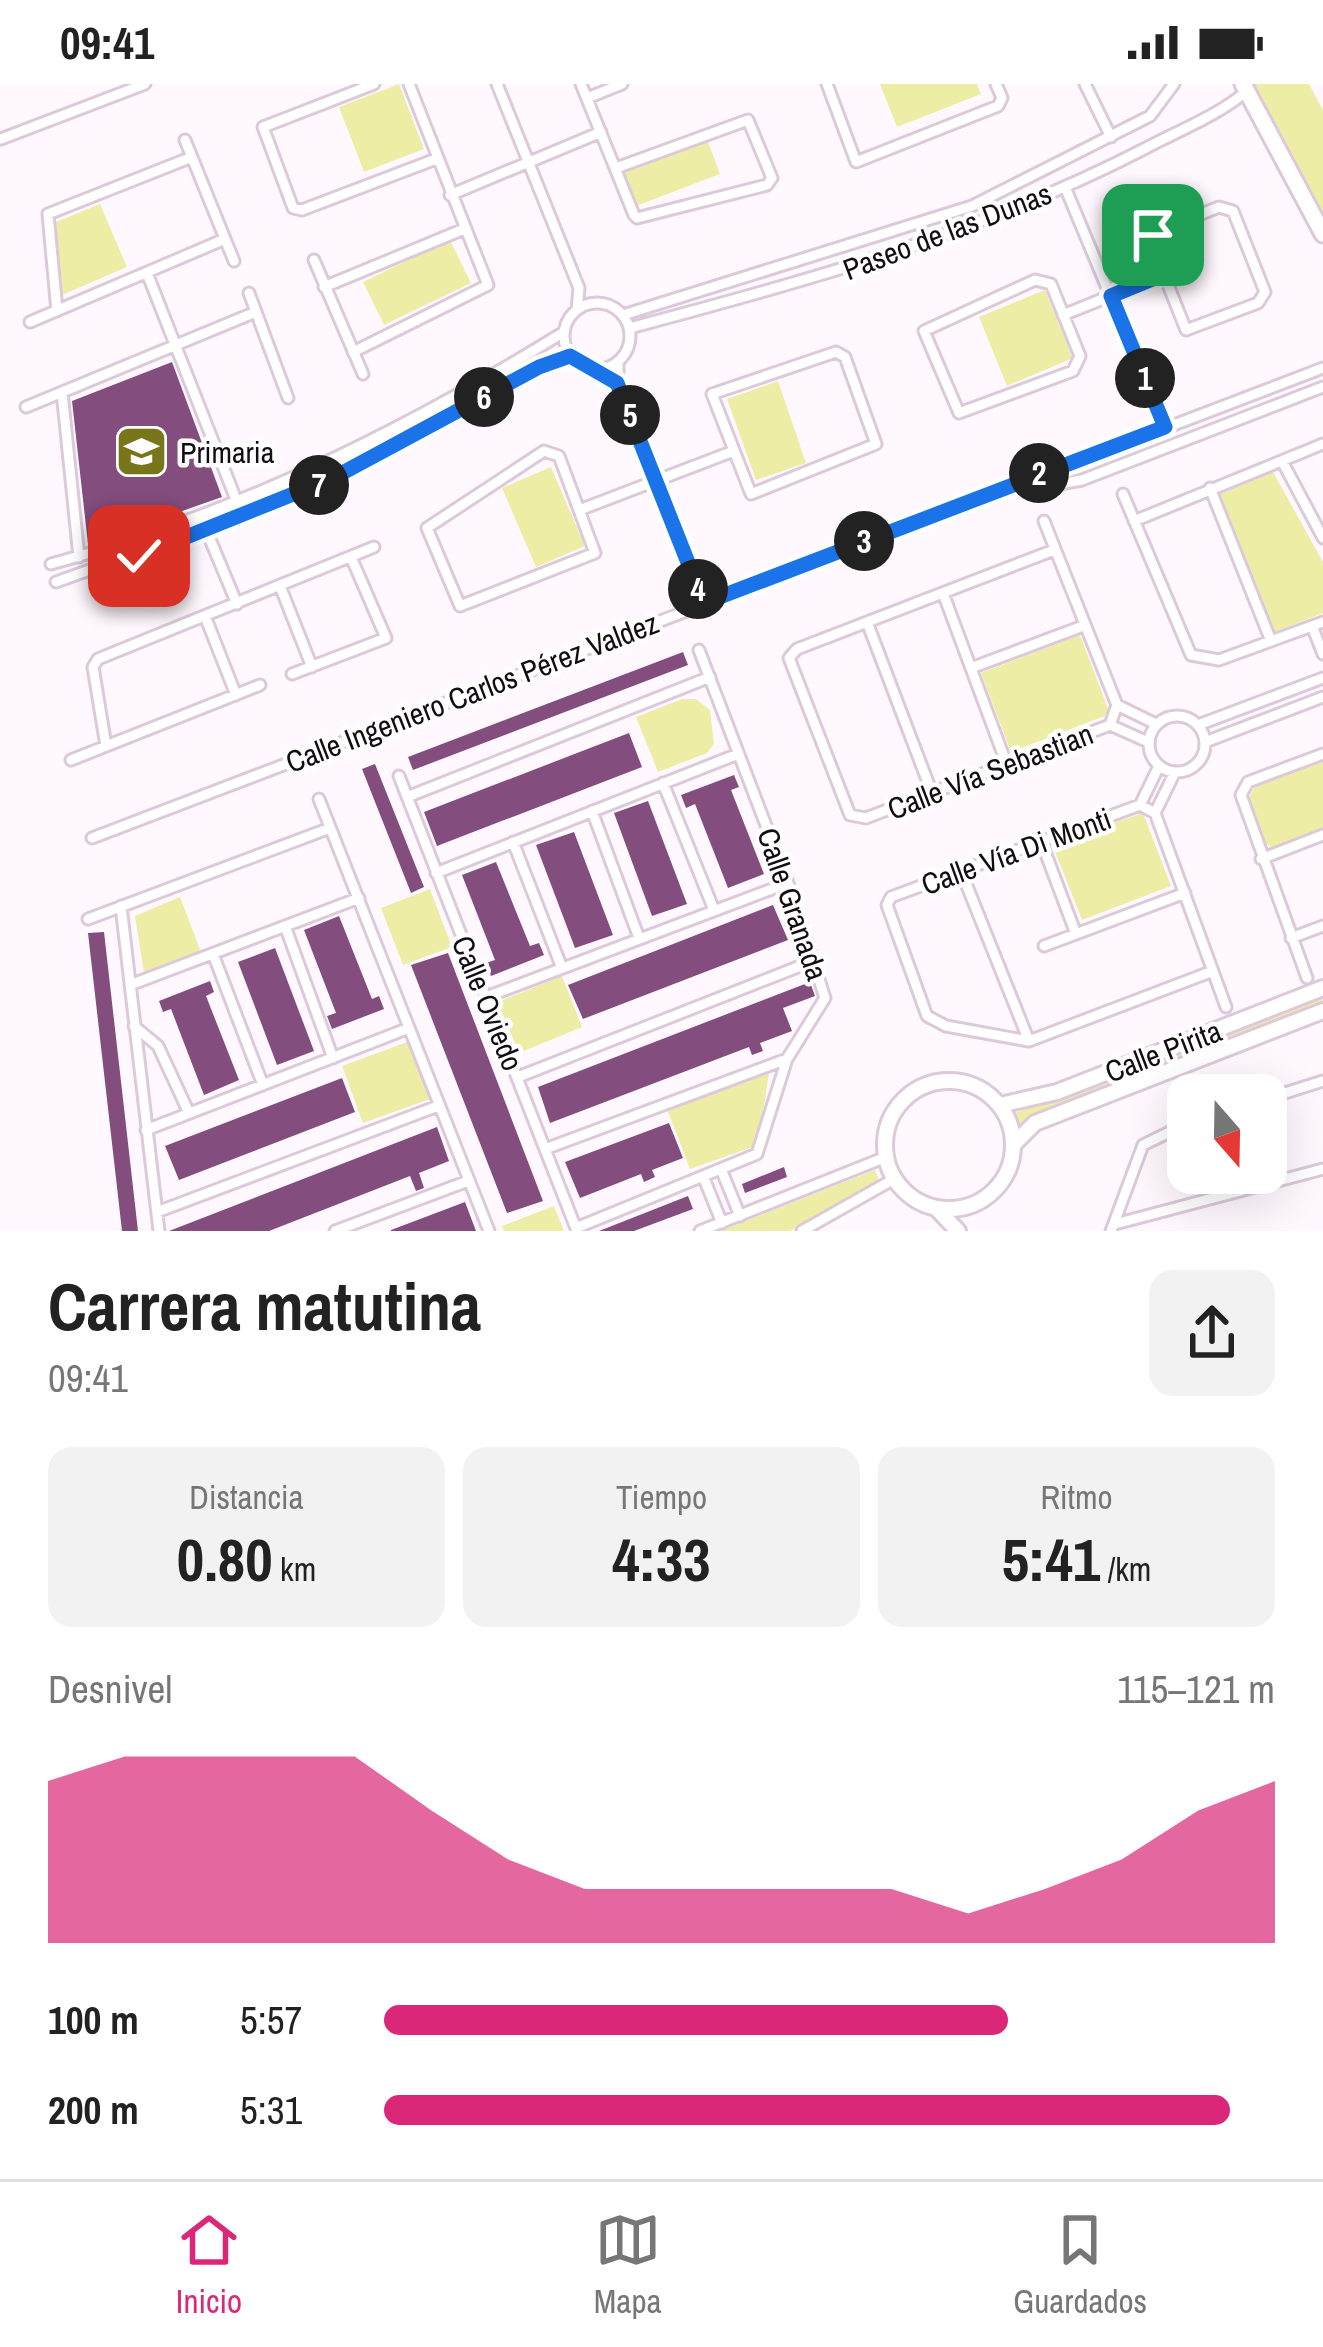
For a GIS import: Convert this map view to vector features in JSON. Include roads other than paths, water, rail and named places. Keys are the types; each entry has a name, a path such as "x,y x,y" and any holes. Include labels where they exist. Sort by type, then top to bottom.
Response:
{"main road":[{"path":"1246,87 1323,234"}],"street":[{"path":"1,140 146,84"},
{"path":"374,84 263,127 293,208 302,210 436,159"},
{"path":"352,352 488,285 409,84"},
{"path":"51,564 137,540 283,482 417,418 564,332 577,310 579,288 497,84"},
{"path":"581,84 587,98 601,132 616,168 637,218 771,182 751,122 742,120 616,168"},
{"path":"587,98 622,84"},
{"path":"827,84 856,162 1002,103 996,84"},
{"path":"1084,84 1111,137"},
{"path":"1091,100 1096,84"},
{"name":"Paseo de las Dunas","path":"623,315 972,206 1150,116 1174,84"},
{"name":"Paseo de las Dunas","path":"630,328 843,272 978,223 1164,138 1246,87"},
{"path":"1150,116 1164,138"},
{"path":"450,195 601,132"},
{"path":"185,140 234,261"},
{"path":"57,311 49,214 192,157"},
{"path":"1065,187 1165,427"},
{"path":"972,206 978,223"},
{"path":"1226,206 1265,292 1258,303 1186,330 1162,275 1153,235 1226,206"},
{"path":"325,287 464,229"},
{"path":"30,322 225,239"},
{"path":"314,260 363,374"},
{"path":"147,273 237,502"},
{"path":"1064,315 1162,275"},
{"path":"1035,280 1051,284 1064,315 1080,356 1073,370 967,413 954,409 923,337 929,326 1035,280"},
{"path":"564,332 570,356 584,367 601,369 618,362 629,347 630,328 623,315 579,288"},
{"path":"249,293 288,398"},
{"path":"577,310 598,303"},
{"path":"26,407 256,312"},
{"path":"836,352 845,357 877,438 871,449 758,495 745,490 731,452 711,399 717,389 836,352"},
{"path":"56,582 207,532 290,498 539,367 570,356"},
{"path":"618,362 617,383 704,603"},
{"name":"Calle Ingeniero Carlos Pérez Valdez","path":"92,838 1323,368"},
{"path":"601,369 617,383"},
{"path":"1027,478 1054,485 1082,480 1323,387"},
{"path":"62,392 79,557"},
{"path":"1134,521 1323,444"},
{"path":"544,451 559,456 583,509 596,554 464,607 456,602 428,537 434,520 544,451"},
{"path":"583,509 731,452"},
{"path":"1282,460 1323,538"},
{"path":"283,482 290,498"},
{"path":"1210,488 1271,641"},
{"path":"1123,494 1191,655 1219,660 1318,624 1323,654"},
{"name":"Calle Vía Sebastian","path":"1044,521 1117,705 1110,725 866,818 850,814 790,658 797,649 1054,550"},
{"path":"207,532 237,604"},
{"path":"137,540 139,556"},
{"path":"106,746 94,663 374,547"},
{"path":"292,674 386,638 351,556"},
{"path":"280,586 312,667"},
{"path":"943,593 1007,764"},
{"path":"205,616 236,695"},
{"path":"866,622 932,793"},
{"path":"970,668 1083,626"},
{"name":"Calle Granada","path":"699,650 788,883 825,998 787,1059 758,1154 722,1168"},
{"path":"407,797 710,677"},
{"path":"1198,724 1323,677"},
{"path":"71,760 260,685"},
{"path":"1205,742 1323,697"},
{"path":"1110,725 1148,742 1159,766 1175,772 1198,762 1205,742 1198,724 1181,716 1156,724 1117,705"},
{"path":"1148,742 1156,724"},
{"path":"436,873 738,754"},
{"path":"1307,978 1261,859 1242,790 1248,782 1323,754"},
{"name":"Calle Vía Di Monti","path":"1029,1041 946,1026 927,1016 887,905 891,897 1140,805 1159,766"},
{"name":"Calle Vía Di Monti","path":"1155,813 1175,772"},
{"name":"Calle Oviedo","path":"399,776 577,1229"},
{"path":"663,783 714,910"},
{"path":"319,799 488,1231"},
{"name":"Calle Vía Di Monti","path":"1140,805 1155,813 1226,1007"},
{"path":"592,812 639,938"},
{"path":"88,919 330,828"},
{"path":"1261,859 1323,835"},
{"path":"1041,841 1076,934"},
{"path":"513,842 562,968"},
{"path":"961,871 1029,1041 1213,971"},
{"path":"486,997 788,883"},
{"path":"1044,946 1185,893"},
{"path":"130,985 358,898"},
{"path":"121,906 159,1231"},
{"path":"286,926 333,1058"},
{"path":"1292,938 1323,926"},
{"path":"213,954 262,1085"},
{"path":"518,1077 813,961"},
{"name":"Calle Pirita","path":"1000,1105 1057,1092 1323,988"},
{"name":"Calle Pirita","path":"1014,1144 1035,1124 1058,1113 1323,1011"},
{"path":"134,1026 158,1046 189,1113"},
{"path":"146,1130 409,1028"},
{"path":"545,1149 787,1059"},
{"path":"1287,1092 1323,1081"},
{"path":"965,1082 1000,1105 1014,1144 1000,1184 978,1202 962,1231 936,1208 912,1198 894,1179 886,1157 892,1115 923,1086 965,1082"},
{"path":"157,1212 438,1106"},
{"path":"1113,1227 1143,1145 1167,1133"},
{"path":"700,1231 886,1157"},
{"path":"577,1229 722,1168 740,1216"},
{"path":"1113,1227 1323,1168"},
{"path":"703,1176 722,1222"},
{"path":"802,1231 894,1179"},
{"path":"334,1231 468,1181"},
{"path":"936,1208 978,1202"}],"place":[{"name":"Primaria","path":"141,452"}]}
